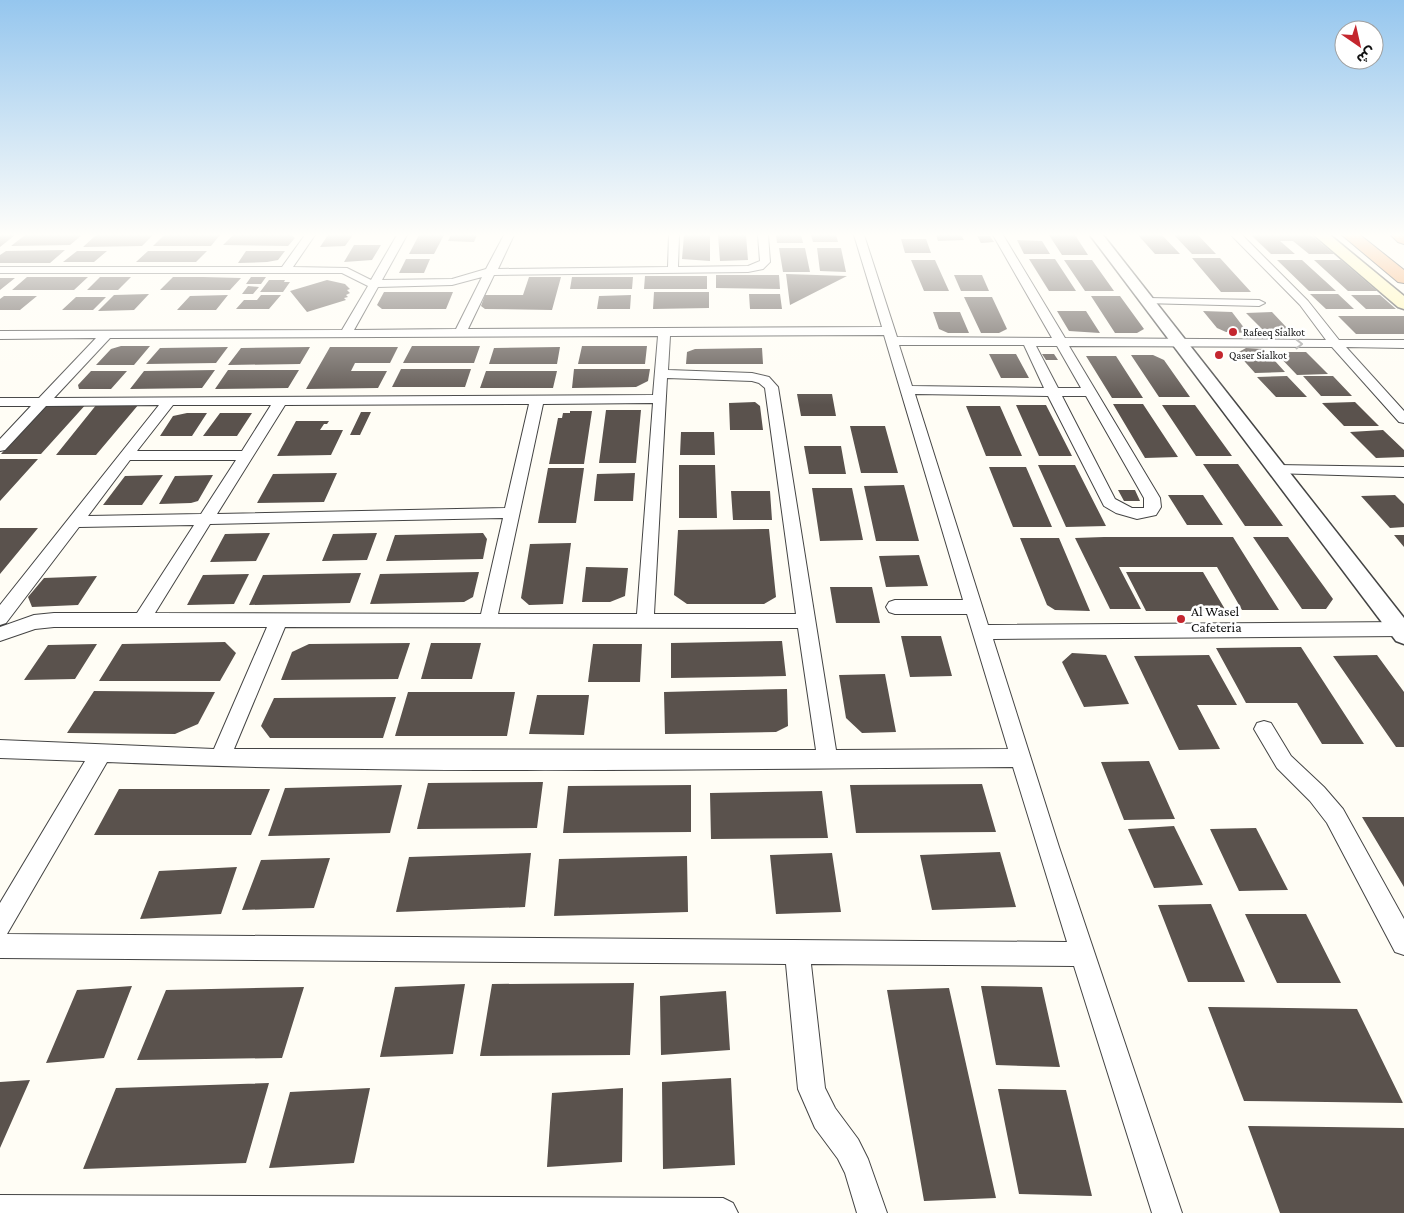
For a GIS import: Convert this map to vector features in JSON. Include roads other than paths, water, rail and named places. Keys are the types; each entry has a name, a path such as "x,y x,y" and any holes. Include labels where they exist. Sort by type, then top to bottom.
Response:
{"main road":[{"path":"1389,292 1404,304"}],"street":[{"path":"346,334 369,292"},
{"path":"460,333 480,292"},
{"path":"877,292 1020,758 1167,1213"},
{"path":"1028,342 1109,502 1125,512 1145,513 1152,510 1154,504 1152,498 1031,292"},
{"path":"1140,292 1403,631"},
{"path":"1293,292 1304,303 1336,344 1404,419"},
{"path":"1147,301 1260,303"},
{"path":"645,621 664,332"},
{"path":"0,335 664,332 891,336 1028,342 1404,344"},
{"path":"0,446 106,334"},
{"path":"662,374 752,377 764,380 771,387 826,759"},
{"path":"907,390 1090,392"},
{"path":"0,402 660,399"},
{"path":"142,620 281,400"},
{"path":"488,621 537,400"},
{"path":"0,618 169,401"},
{"path":"126,456 246,455"},
{"path":"1277,470 1404,472"},
{"path":"75,522 512,513"},
{"path":"895,608 974,607"},
{"path":"0,634 45,620 806,621"},
{"path":"220,758 278,620"},
{"path":"982,632 1403,631"},
{"path":"1264,729 1284,762 1317,794 1335,816 1404,943"},
{"path":"0,748 220,758 628,760 1020,758"},
{"path":"0,925 101,753"},
{"path":"0,946 1083,954"},
{"path":"798,952 812,1088 825,1118 848,1149 858,1169 872,1213"},
{"path":"0,1210 723,1213"}],"place":[{"name":"Rafeeq Sialkot","path":"1233,332"},
{"name":"Qaser Sialkot","path":"1219,355"},
{"name":"Al Wasel Cafeteria","path":"1181,619"}]}
